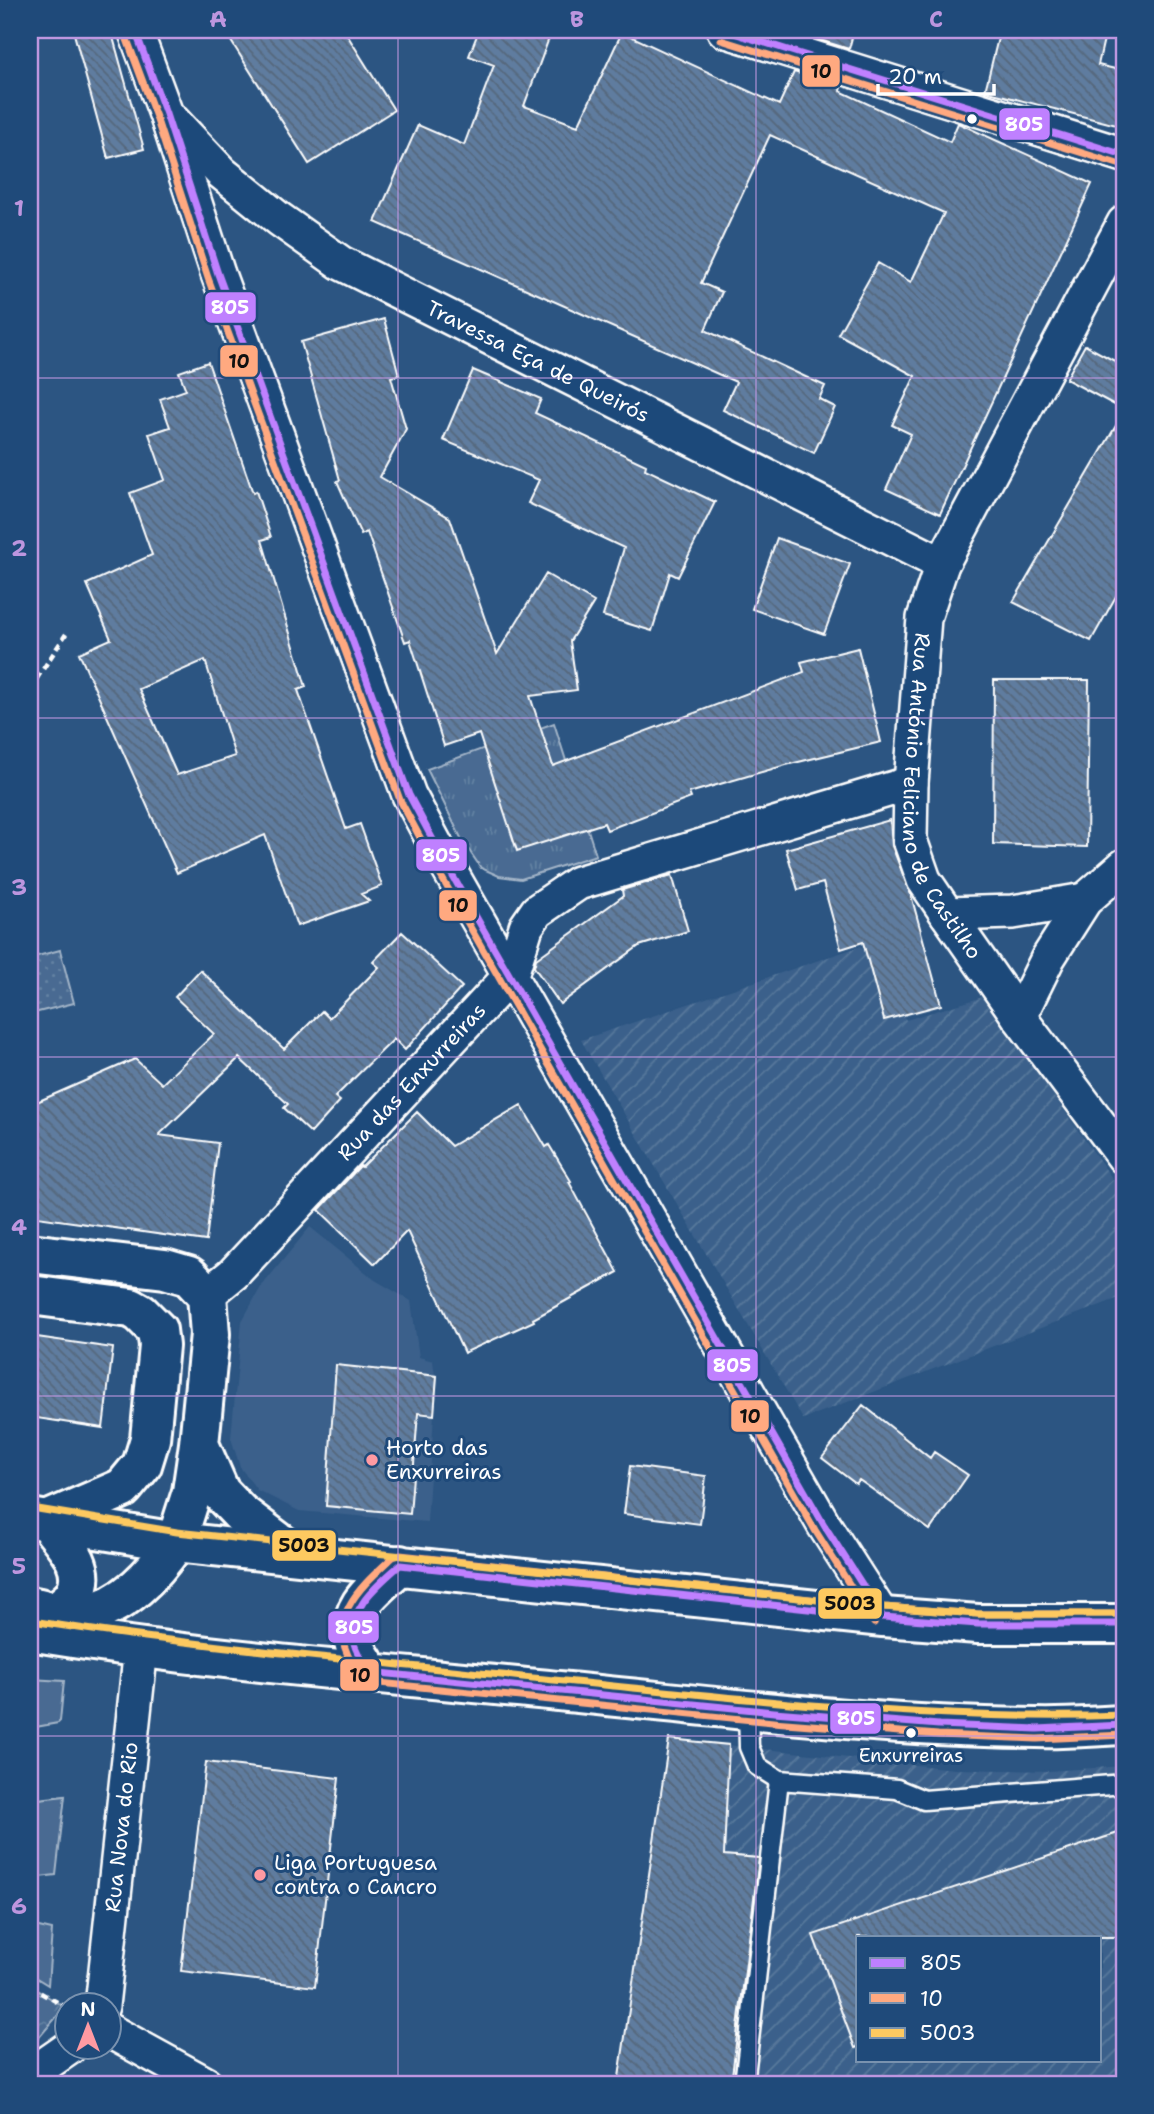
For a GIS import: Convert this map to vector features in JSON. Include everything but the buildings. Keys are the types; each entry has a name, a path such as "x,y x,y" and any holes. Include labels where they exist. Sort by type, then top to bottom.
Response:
{"main road":[{"path":"30,1253 165,1269 189,1276 207,1295 211,1334 192,1492 176,1542 155,1572 138,1587 104,1608 83,1614 38,1616"},
{"path":"30,1295 131,1308 157,1330 159,1346 150,1439 142,1465 123,1488 38,1520"},
{"path":"157,1330 207,1295"},
{"path":"199,1444 220,1492 240,1513 293,1553"},
{"path":"38,1520 176,1542 883,1617 978,1623 1124,1623"},
{"path":"38,1520 75,1557 80,1576 75,1594 38,1616"},
{"path":"370,1672 355,1645 353,1618 365,1599 400,1565"},
{"path":"38,1616 141,1648 370,1672 748,1709 976,1726 1037,1728 1124,1725"}],"street":[{"path":"135,30 166,114 218,274 409,795 824,1525 883,1617"},
{"path":"724,30 1124,155"},
{"name":"Travessa Eça de Queirós","path":"166,114 222,173 341,264 942,564"},
{"name":"Rua António Feliciano de Castilho","path":"1124,223 942,564 925,618 911,783 911,840 925,880 1019,1017 1124,1157"},
{"name":"Rua das Enxurreiras","path":"207,1295 233,1274 511,975 526,927 537,911 578,883 911,783"},
{"path":"1019,1017 1048,958 1085,900 1124,866"},
{"path":"947,914 1013,912 1085,900"},
{"name":"Rua Nova do Rio","path":"104,1992 141,1648"},
{"path":"122,2038 206,2084"},
{"path":"30,2075 52,2060"}],"lane":[{"path":"748,1709 749,1747 757,1766 779,1780 897,1789 924,1800 1124,1784"},
{"path":"744,2084 779,1780"}],"path":[{"path":"30,689 66,634"},
{"path":"30,1987 52,2000"}],"shaded area":[{"path":"861,946 906,1020 983,997 1124,1195 1124,1296 803,1419 581,1040"},
{"path":"310,1227 375,1280 411,1301 419,1357 433,1361 436,1383 427,1522 299,1511 257,1490 240,1467 231,1438 242,1321 261,1287"},
{"path":"669,1739 954,1769 1049,1771 1124,1766 1124,2084 618,2084"}],"green space":[{"path":"554,723 596,855 521,879 499,876 481,868 462,840 427,769"},
{"path":"60,950 74,1003 30,1014 30,958"},
{"path":"30,1679 64,1681 58,1723 30,1728"},
{"path":"65,1796 56,1875 30,1875 30,1800"},
{"path":"30,1925 52,1930 48,1985 30,1974"},
{"path":"30,1986 52,1999 52,2022 30,2048"}],"transit line":[{"name":"805","path":"135,30 166,114 218,274 409,795 824,1525 883,1617"},
{"name":"805","path":"724,30 1124,155"},
{"name":"10","path":"125,34 156,117 208,278 400,800 815,1530 874,1623"},
{"name":"10","path":"721,40 1121,165"},
{"name":"5003","path":"32,1508 177,1532 884,1607 978,1614 1124,1614"},
{"name":"10","path":"1124,1614 978,1614 884,1607 400,1555 393,1557 359,1591 344,1617 342,1631 344,1646 352,1663 361,1677 369,1682 773,1722 938,1735 1037,1739 1124,1735"},
{"name":"805","path":"1124,1624 978,1624 883,1617 400,1565 359,1608 353,1630 356,1650 370,1672 774,1712 939,1725 1037,1729 1124,1725"},
{"name":"5003","path":"32,1621 303,1655 848,1708 986,1715 1124,1715"}],"place":[{"name":"Horto das Enxurreiras","path":"372,1460"},
{"name":"Enxurreiras","path":"911,1733"},
{"name":"Liga Portuguesa contra o Cancro","path":"260,1875"}]}
